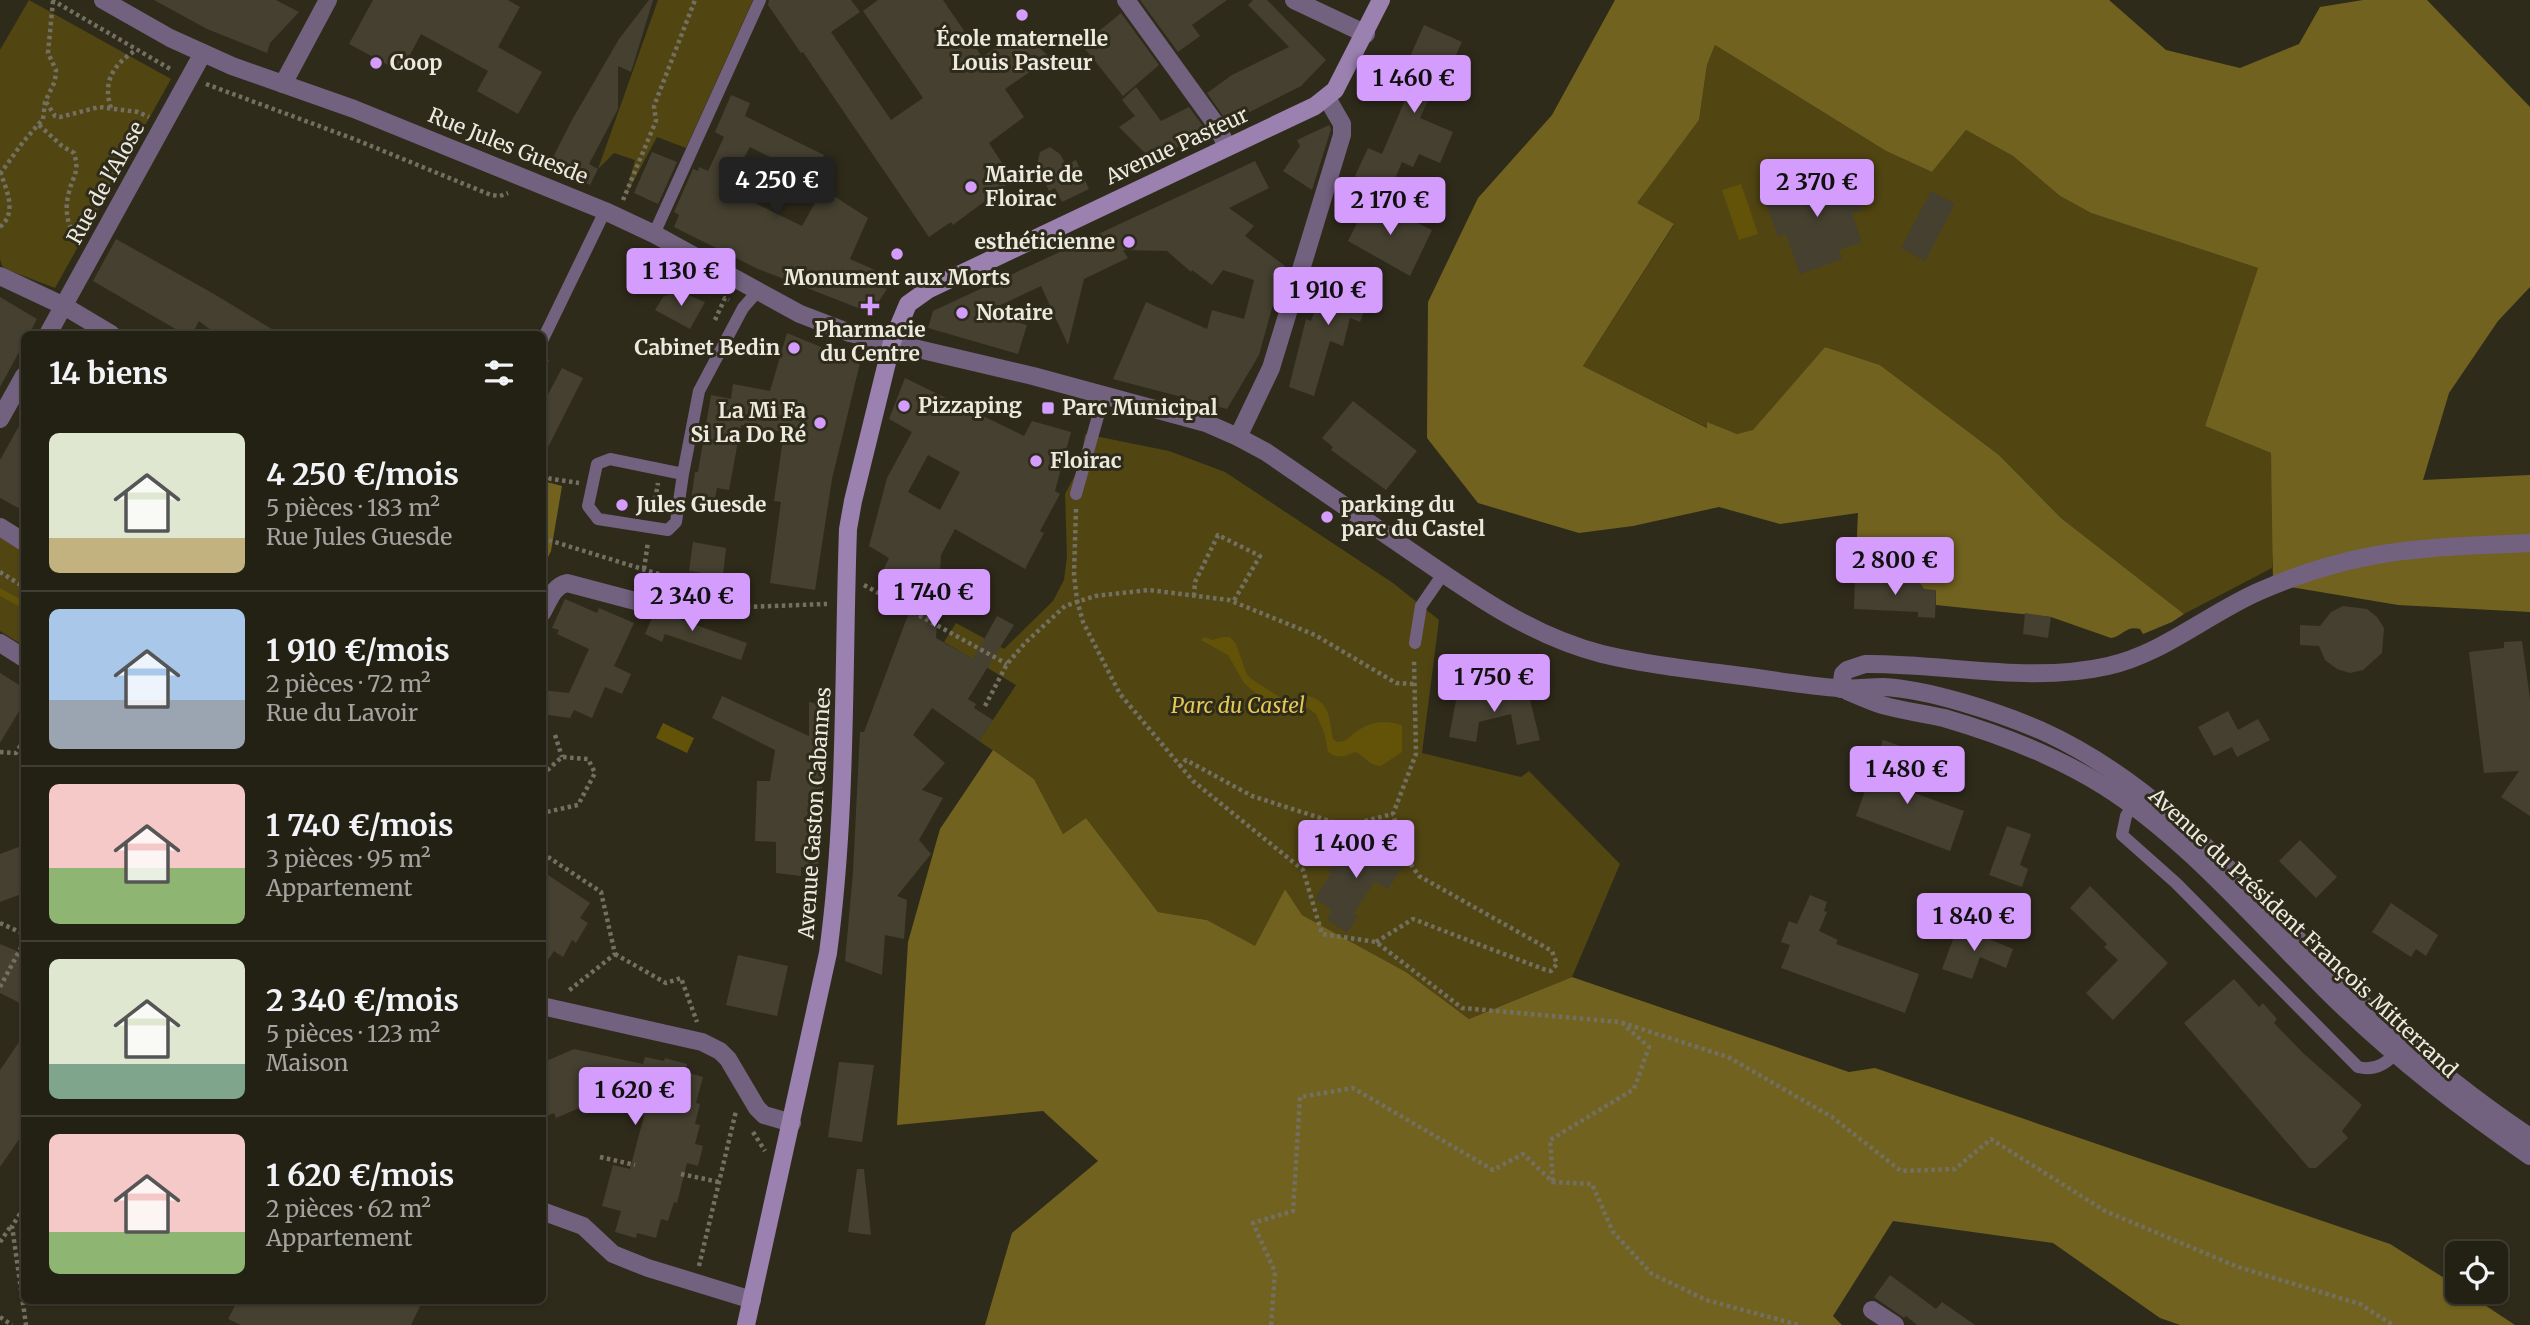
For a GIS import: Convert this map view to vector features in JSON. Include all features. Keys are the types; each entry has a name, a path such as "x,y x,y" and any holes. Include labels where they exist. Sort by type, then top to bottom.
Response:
{"main road":[{"name":"Avenue Pasteur","path":"892,342 908,304 929,289 1327,98 1335,90 1366,34 1381,0"},
{"name":"Avenue Gaston Cabannes","path":"746,1325 826,966 834,908 846,713 848,530 892,342"}],"street":[{"name":"Rue Jules Guesde","path":"103,0 170,38 232,66 354,108 605,211 654,234 800,314 850,334 892,342"},
{"path":"283,84 328,0"},
{"path":"1126,0 1217,126 1227,147"},
{"path":"1294,0 1366,34"},
{"name":"Rue de l'Alose","path":"50,331 203,53"},
{"path":"1238,436 1271,368 1342,135 1342,124 1327,98"},
{"path":"0,276 64,306 106,331"},
{"name":"Avenue du Président François Mitterrand","path":"892,342 1104,395 1206,423 1238,436 1266,452 1498,610 1545,635 1602,654 1688,669 1841,689 1882,705 1940,717 2001,736 2137,798 2206,845 2340,981 2405,1042 2462,1089 2530,1137"},
{"path":"0,419 21,381"},
{"path":"0,527 21,540"},
{"path":"1841,689 1843,674 1865,664 2001,671 2089,671 2136,657 2256,593 2326,568 2414,550 2530,543"},
{"path":"546,606 560,584 567,583 639,601"},
{"path":"0,643 21,656"},
{"name":"Avenue du Président François Mitterrand","path":"2137,798 2194,859 2328,992 2395,1054 2453,1101 2530,1156"},
{"path":"546,1007 702,1042 720,1051 728,1059 757,1108 764,1115 792,1123"},
{"path":"546,1212 583,1226 613,1254 694,1284 752,1300"},
{"path":"1872,1310 1895,1325"}],"lane":[{"path":"654,234 760,0"},
{"path":"546,333 605,211"},
{"path":"683,474 610,459 597,464 588,506 598,519 668,530 676,522 699,391 743,308 757,292"},
{"path":"1076,494 1104,395"},
{"path":"1415,643 1421,606 1443,574"},
{"path":"2137,798 2126,816 2122,835 2176,883 2358,1068 2384,1065 2395,1054"}],"path":[{"path":"0,227 7,220 10,208 1,174 43,119 45,102 55,81 57,69 48,53 52,0 136,50 190,78 354,139 491,195 500,196 513,189"},
{"path":"625,197 656,121 654,106 695,0"},
{"path":"111,108 109,79 115,66 136,50"},
{"path":"45,102 55,116 60,117 89,108 111,108 143,113 162,129"},
{"path":"39,125 74,153 78,166 69,192 68,224 78,240 93,253"},
{"path":"546,477 592,485"},
{"path":"1076,494 1074,574 1077,600 1083,622 1120,694 1193,781 1303,870 1322,934 1376,942 1462,1008 1620,1022 1728,1057 1832,1117 1901,1171 1955,1169 1991,1139 2105,1211 2238,1267 2360,1304 2393,1325"},
{"path":"1194,596 1195,582 1218,535 1260,556 1233,601"},
{"path":"546,539 723,594 744,607 846,603"},
{"path":"0,572 21,585"},
{"path":"847,582 859,582 1007,664"},
{"path":"985,706 1007,664 1025,643 1065,606 1095,596 1149,590 1233,601 1315,635 1396,683 1413,684"},
{"path":"1376,942 1413,919 1543,969 1551,971 1557,964 1552,951 1419,876 1405,856 1393,814 1416,754 1413,684 1415,643"},
{"path":"555,736 562,758"},
{"path":"0,752 16,753 21,745"},
{"path":"546,772 562,758 588,760 595,773 578,805 546,812"},
{"path":"1179,767 1186,760 1252,796 1345,826 1393,814"},
{"path":"546,856 601,892 615,954 666,983 681,978 692,1011"},
{"path":"0,923 21,933"},
{"path":"0,987 21,948"},
{"path":"546,1007 615,954"},
{"path":"1553,1182 1550,1140 1634,1088 1649,1047 1620,1022"},
{"path":"1270,1325 1275,1272 1253,1223 1293,1211 1300,1097 1353,1088 1493,1170 1523,1154 1553,1182 1592,1184 1613,1232 1652,1274 1706,1300 1799,1325"},
{"path":"694,1284 737,1107"},
{"path":"600,1157 635,1165"},
{"path":"681,1174 719,1182"},
{"path":"0,1242 21,1212"},
{"path":"12,1226 21,1290"},
{"path":"23,1304 26,1325"},
{"path":"0,1317 12,1325"}],"green space":[{"path":"29,0 171,79 55,288 8,270 2,266 0,259 0,50"},
{"path":"658,0 753,0 686,148 657,137 625,197 635,160 614,153 598,169"},
{"path":"1715,45 1886,151 1932,172 1966,130 2013,156 2060,196 2091,213 2258,268 2205,426 2271,453 2274,528 2272,568 2184,614 2061,518 1999,455 1880,365 1825,347 1753,431 1737,434 1708,423 1708,428 1583,366 1674,225 1636,203 1699,120 1707,65"},
{"name":"Parc du Castel","path":"1085,434 1169,451 1225,472 1393,583 1439,620 1422,753 1521,777 1529,771 1620,864 1572,977 1469,1019 1406,972 1302,915 1285,889 1255,947 1207,920 1158,912 1086,818 1063,834 1034,779 979,741 1016,685 944,642 956,623 1004,649 1053,601 1064,580 1067,557 1065,494 1080,466"},
{"path":"0,537 21,550 21,644 0,631"}],"shaded area":[{"path":"1615,0 2109,0 2166,50 2240,68 2299,44 2320,7 2363,0 2427,0 2530,107 2530,287 2498,321 2449,393 2423,480 2530,475 2530,612 2398,605 2273,584 2271,453 2205,426 2258,268 2091,213 2060,196 2013,156 1966,130 1932,172 1886,151 1715,45 1707,65 1699,120 1637,203 1674,224 1583,366 1707,428 1707,422 1737,434 1753,430 1825,347 1880,365 1999,455 2061,518 2184,614 2143,634 2140,629 2131,628 2111,638 2051,617 1936,605 1936,591 1924,589 1919,582 1855,578 1858,513 1780,524 1719,507 1633,526 1579,533 1478,503 1427,438 1428,302 1478,198 1552,115"},
{"path":"1741,184 1758,234 1739,240 1722,190"},
{"path":"546,482 562,486 551,551 546,562"},
{"path":"1205,637 1212,640 1230,637 1236,644 1247,675 1284,700 1309,696 1316,699 1328,713 1333,739 1337,742 1346,740 1368,725 1390,722 1402,725 1402,752 1381,766 1355,752 1335,756 1328,752 1324,732 1316,714 1305,706 1267,703 1244,683 1228,655 1201,640"},
{"path":"663,723 694,738 687,753 656,738"},
{"path":"993,750 1034,779 1063,834 1086,818 1158,912 1207,920 1255,946 1285,889 1302,915 1406,972 1469,1019 1572,977 1849,1072 1875,1068 2390,1244 2445,1278 2445,1304 2483,1304 2515,1325 2180,1325 2160,1318 2053,1243 1893,1221 1833,1316 1842,1325 985,1325 1012,1233 1098,1161 1043,1111 897,1125 908,942 940,829"}],"building":[{"path":"154,0 276,0 299,12 270,43 267,53 207,29"},
{"path":"373,0 508,0 520,7 498,47 542,72 518,114 477,91 488,71 421,34 401,72 349,44"},
{"path":"649,0 653,0 631,72 618,66 618,109 589,164 598,169 590,185 549,165 619,39"},
{"path":"769,0 851,0 860,12 831,32 891,120 923,98 863,11 878,0 943,0 982,57 1022,30 1050,58 1005,89 1024,117 989,143 1013,180 953,225 951,222 929,237 768,5"},
{"path":"1140,0 1227,0 1192,25 1200,36 1178,52"},
{"path":"1253,0 1267,0 1326,60 1301,86 1228,123 1207,93 1232,75 1289,47 1248,5"},
{"path":"1121,13 1159,65 1123,96 1082,45"},
{"path":"1424,25 1462,42 1446,77 1440,74 1420,118 1453,132 1440,163 1419,154 1413,167 1402,162 1388,195 1355,176 1368,148 1382,154 1420,65 1409,59"},
{"path":"1136,87 1161,121 1189,107 1208,133 1151,159 1119,127 1135,116 1122,100"},
{"path":"731,95 750,103 745,116 824,155 812,178 750,147 726,189 802,226 823,189 868,218 850,259 875,270 870,282 887,289 871,313 758,269 674,227 679,215 674,212 693,169 698,171 699,167 708,171 724,137 715,132"},
{"path":"1329,125 1331,129 1312,190 1283,171 1300,146 1297,140"},
{"path":"1050,147 1060,154 1066,165 1076,160 1089,189 1062,202 1055,188 1049,191 1037,165 1040,152"},
{"path":"652,152 677,162 658,204 634,193"},
{"path":"1255,161 1269,188 1229,208 1254,226 1245,236 1285,266 1259,355 1227,409 1113,379 1146,302 1207,329 1212,310 1244,319 1254,280 1223,270 1212,285 1192,270 1191,272 1167,251 1123,250 1128,258 1084,279 1068,345 1041,286 984,313 1027,325 1018,354 928,328 933,311"},
{"path":"1831,161 1844,196 1856,193 1862,210 1852,213 1862,242 1839,250 1842,259 1800,274 1786,234 1778,237 1767,205 1800,193 1793,175"},
{"path":"1931,191 1955,204 1925,261 1901,248"},
{"path":"1369,199 1432,230 1410,276 1348,241"},
{"path":"116,239 275,331 212,331 199,321 194,331 179,331 93,281"},
{"path":"1330,269 1374,285 1360,322 1350,318 1343,346 1330,341 1314,396 1289,387 1306,319 1311,321"},
{"path":"678,291 705,302 690,329 655,310 663,297"},
{"path":"0,297 37,319 31,331 21,331 21,348 0,387"},
{"path":"787,333 860,363 832,479 815,590 770,583 781,502 774,501 784,432 741,425 729,490 717,488 714,504 691,500 711,395 731,399 733,384 770,391"},
{"path":"562,368 583,378 546,451 546,398"},
{"path":"905,378 1024,436 1032,421 1071,432 1055,491 1060,494 1040,531 1044,533 1025,569 955,529 941,555 936,638 973,659 997,616 1014,625 968,699 976,704 974,708 993,720 979,741 932,708 913,735 945,763 922,790 943,798 919,840 931,854 897,896 907,900 904,939 885,935 882,975 845,961 853,872 860,732 864,732 914,599 878,581 889,558 869,546 887,478 912,432 889,419","holes":["928,455 960,472 940,510 908,492"]},
{"path":"1353,401 1417,451 1386,490 1331,450 1333,447 1322,438"},
{"path":"21,422 21,509 0,498 0,460"},
{"path":"693,542 726,548 723,576 689,571"},
{"path":"1855,578 1919,582 1924,589 1936,590 1935,618 1918,617 1918,612 1854,609"},
{"path":"565,599 597,613 599,608 634,623 614,666 631,674 622,694 605,687 592,718 574,710 570,718 546,715 546,690 569,693 589,649 557,634 559,630 552,628"},
{"path":"659,602 676,609 673,617 747,643 741,660 665,634 662,642 645,634"},
{"path":"2343,606 2367,609 2377,617 2384,628 2382,653 2363,670 2350,673 2337,669 2325,660 2319,646 2300,645 2300,625 2320,626 2331,612"},
{"path":"2025,613 2051,617 2048,638 2023,634"},
{"path":"2522,641 2530,699 2530,816 2501,797 2519,771 2484,773 2469,652 2504,648 2504,642"},
{"path":"0,673 21,686 21,708 0,743"},
{"path":"1527,688 1540,740 1517,745 1511,714 1479,722 1476,742 1449,737 1458,690 1487,696"},
{"path":"722,696 809,736 809,702 831,707 818,763 823,763 818,869 801,867 801,876 776,873 776,842 755,841 757,781 770,781 775,750 712,718"},
{"path":"2228,711 2238,730 2258,719 2270,740 2237,757 2232,747 2214,756 2198,727"},
{"path":"1883,740 1900,746 1887,783 1964,811 1950,851 1856,816"},
{"path":"2007,826 2031,834 2020,865 2028,869 2022,887 1989,875"},
{"path":"1357,834 1402,864 1388,889 1376,882 1373,884 1353,914 1358,916 1347,933 1327,919 1332,910 1315,899 1331,873 1328,871 1341,849 1347,850"},
{"path":"2300,840 2337,877 2316,898 2279,861"},
{"path":"21,846 21,894 0,902 0,854"},
{"path":"546,874 590,903 580,918 588,923 576,943 572,940 563,957 554,951 546,963"},
{"path":"2090,886 2168,963 2113,1020 2086,993 2118,960 2104,947 2107,944 2070,908"},
{"path":"1810,895 1827,902 1824,911 1827,912 1819,931 1838,940 1836,944 1919,974 1905,1013 1781,968 1790,945 1781,942 1789,921 1797,924"},
{"path":"2391,903 2438,935 2426,956 2416,949 2411,957 2372,932"},
{"path":"1958,926 2013,949 2006,968 1980,957 1972,979 1942,969"},
{"path":"0,944 21,953 21,1004 0,993"},
{"path":"738,955 788,966 777,1016 726,1005"},
{"path":"2234,979 2259,1007 2263,1003 2277,1019 2274,1023 2303,1053 2362,1105 2342,1131 2348,1138 2316,1168 2309,1168 2184,1023"},
{"path":"21,1039 21,1136 0,1167 0,1070"},
{"path":"574,1049 643,1064 645,1057 664,1061 665,1058 687,1064 685,1072 703,1077 696,1103 700,1104 695,1124 700,1125 695,1144 703,1146 698,1166 687,1163 677,1203 674,1202 668,1221 661,1219 656,1238 637,1233 636,1238 615,1232 621,1211 602,1206 613,1165 630,1169 644,1116 593,1102 556,1118 554,1113 546,1116 546,1061"},
{"path":"839,1062 874,1065 862,1142 828,1137"},
{"path":"857,1169 864,1169 871,1235 848,1232"},
{"path":"1890,1275 1936,1309 1942,1302 1975,1325 1917,1325 1906,1316 1904,1318 1874,1297"},
{"path":"236,1304 421,1304 411,1325 241,1325 228,1319"}],"waterway":[{"path":"0,592 21,603"}],"place":[{"name":"École maternelle Louis Pasteur","path":"1022,15"},
{"name":"Coop","path":"376,63"},
{"name":"Mairie de Floirac","path":"971,187"},
{"name":"esthéticienne","path":"1129,242"},
{"name":"Monument aux Morts","path":"897,254"},
{"name":"Pharmacie du Centre","path":"870,306"},
{"name":"Notaire","path":"962,313"},
{"name":"Cabinet Bedin","path":"794,348"},
{"name":"Pizzaping","path":"904,406"},
{"name":"Parc Municipal","path":"1048,408"},
{"name":"La Mi Fa Si La Do Ré","path":"820,423"},
{"name":"Floirac","path":"1036,461"},
{"name":"Jules Guesde","path":"622,505"},
{"name":"parking du parc du Castel","path":"1327,517"}]}
